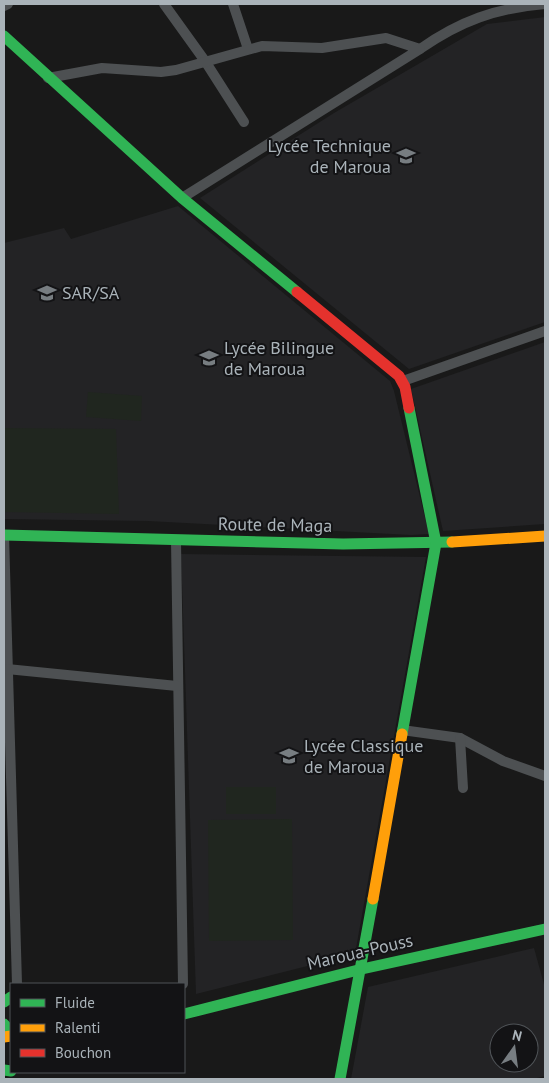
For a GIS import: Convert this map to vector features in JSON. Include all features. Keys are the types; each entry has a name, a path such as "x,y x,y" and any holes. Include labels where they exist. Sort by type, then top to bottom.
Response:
{"street":[{"path":"4,6 8,4"},
{"path":"166,4 244,122"},
{"path":"233,4 248,49"},
{"path":"182,198 446,31 492,12 512,7 545,4"},
{"path":"4,36 182,198 403,381 436,542 362,969 340,1079"},
{"path":"48,78 102,68 168,71 248,49 275,46 335,47 386,38 420,48"},
{"path":"403,381 545,331"},
{"path":"4,535 17,983"},
{"name":"Route de Maga","path":"4,535 343,544 436,542 545,536"},
{"path":"176,540 183,983"},
{"path":"7,669 177,686"},
{"path":"402,730 460,738 503,761 545,776"},
{"path":"460,738 462,788"},
{"name":"Maroua-Pouss","path":"185,1014 362,969 545,929"}],"shaded area":[{"name":"Lycée Technique de Maroua","path":"545,17 545,322 409,369 200,198 334,113 487,24"},
{"name":"Lycée Bilingue de Maroua","path":"178,206 390,381 429,534 411,535 148,521 4,519 4,243 64,228 71,239"},
{"path":"545,342 545,524 443,531 411,389"},
{"path":"88,392 142,396 141,421 86,417"},
{"path":"4,428 116,429 119,514 4,512"},
{"name":"Lycée Classique de Maroua","path":"181,554 426,557 355,954 196,994"},
{"path":"226,787 276,787 276,814 226,814"},
{"path":"292,819 293,940 209,941 208,820"},
{"path":"534,948 545,988 545,1076 533,1079 351,1079 368,987"}],"traffic: fast":[{"path":"4,36 182,198 297,292"},
{"path":"402,734 436,543 409,408"},
{"path":"4,535 343,544 452,542"},
{"path":"340,1079 373,899"},
{"path":"185,1014 362,969 545,929"},
{"path":"4,1002 10,998"},
{"path":"4,1024 10,1031"},
{"path":"4,1070 10,1071"}],"traffic: slow":[{"path":"452,542 545,536"},
{"path":"373,899 402,734"},
{"path":"4,1037 10,1036"}],"traffic: jam":[{"path":"297,292 399,376 405,387 409,408"}],"place":[{"name":"Lycée Technique de Maroua","path":"406,156"},
{"name":"SAR/SA","path":"47,293"},
{"name":"Lycée Bilingue de Maroua","path":"209,358"},
{"name":"Lycée Classique de Maroua","path":"289,756"}]}
